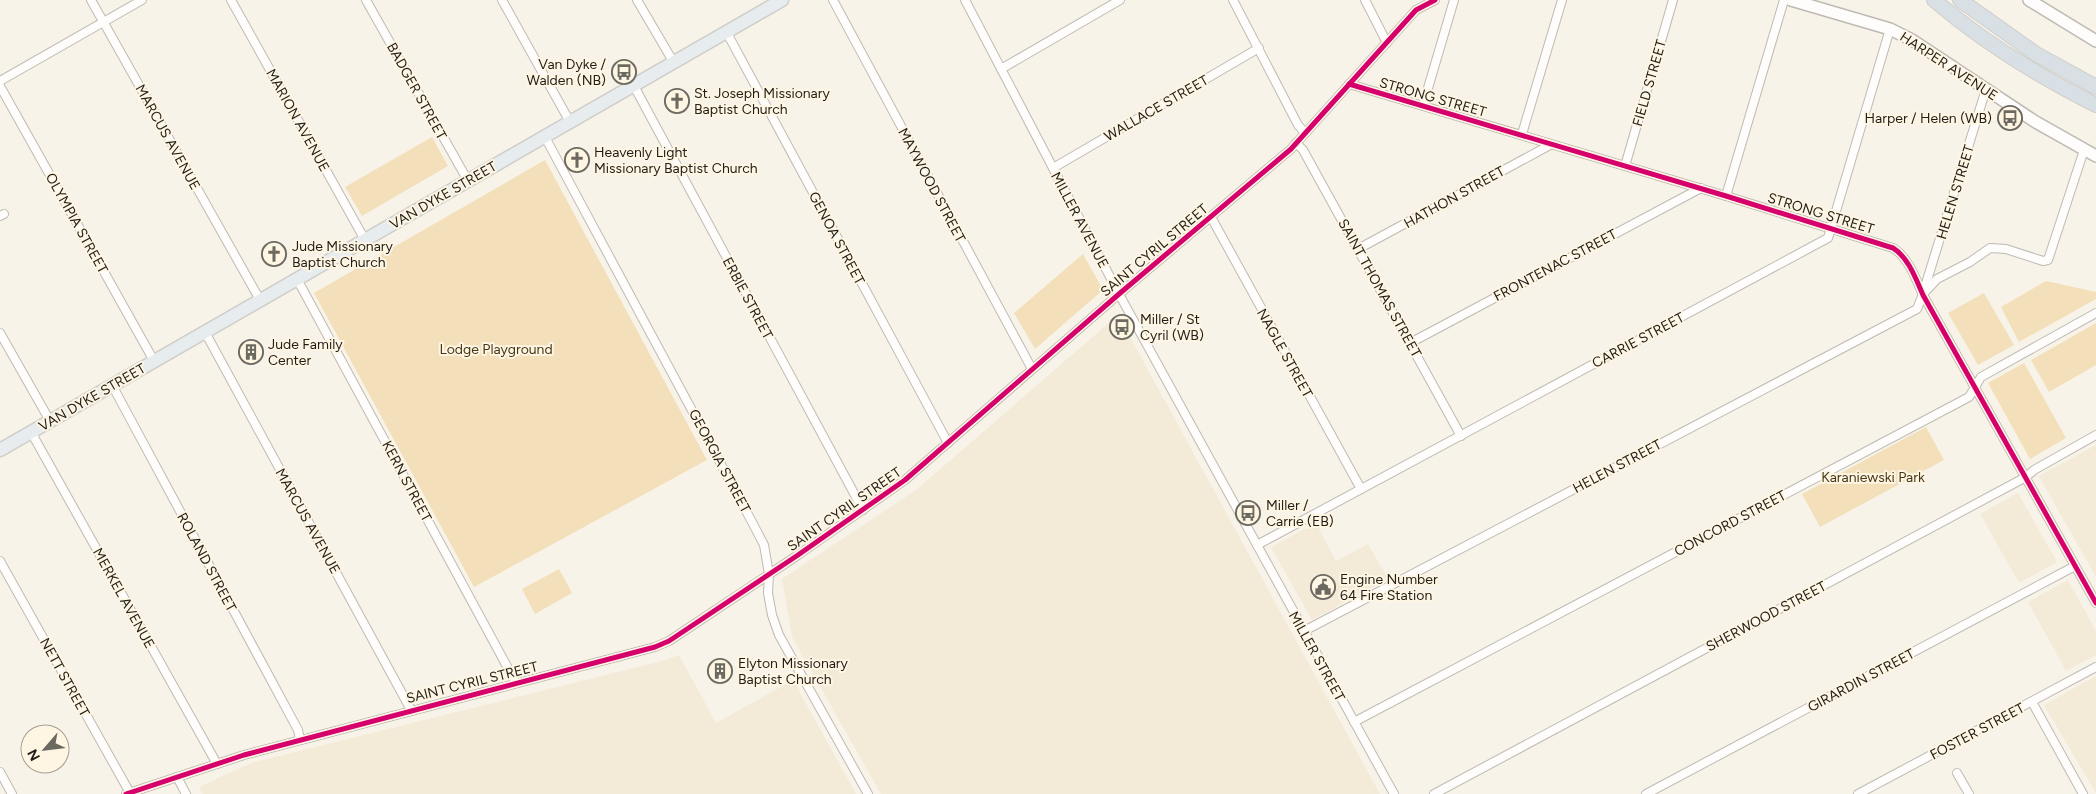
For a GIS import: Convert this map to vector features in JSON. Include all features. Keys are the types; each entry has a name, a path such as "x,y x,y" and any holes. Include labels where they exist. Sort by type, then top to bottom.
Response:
{"highway":[{"path":"1934,0 2003,52 2050,81 2096,105"},
{"path":"1960,0 2036,54 2096,87"}],"main road":[{"name":"VAN DYKE STREET","path":"0,450 726,33 777,1"}],"street":[{"name":"MARCUS AVENUE","path":"92,0 260,300"},
{"path":"0,81 142,0"},
{"name":"MARION AVENUE","path":"231,0 365,240"},
{"name":"BADGER STREET","path":"366,0 468,181"},
{"path":"502,0 570,122"},
{"path":"637,0 674,63"},
{"name":"MAYWOOD STREET","path":"833,0 1032,369"},
{"name":"MILLER AVENUE","path":"965,0 1119,294 1241,517"},
{"path":"1001,69 1120,0"},
{"path":"1233,0 1298,126 1305,133"},
{"path":"1365,0 1387,42"},
{"name":"SAINT CYRIL STREET","path":"128,793 217,764 300,740 662,645 905,480 1296,143 1416,10 1435,0"},
{"path":"1423,105 1454,0"},
{"path":"1522,134 1562,0"},
{"name":"FIELD STREET","path":"1626,166 1672,0"},
{"path":"1726,196 1784,0"},
{"name":"HARPER AVENUE","path":"1791,0 1890,29 1926,48 2034,121 2096,156"},
{"path":"2029,0 2096,41"},
{"name":"CARRIE STREET","path":"1256,545 1828,238 1890,29"},
{"name":"GENOA STREET","path":"726,33 948,443"},
{"name":"WALLACE STREET","path":"1053,168 1259,48"},
{"name":"STRONG STREET","path":"1349,84 1522,134 1550,145 1701,188 1898,251 1908,265 2096,603"},
{"name":"OLYMPIA STREET","path":"0,86 154,361"},
{"name":"ERBIE STREET","path":"634,86 863,510"},
{"name":"HELEN STREET","path":"1304,631 1917,309 1928,281 1986,89"},
{"name":"GEORGIA STREET","path":"544,137 764,545 769,574 768,593 772,615 779,635 868,794"},
{"name":"SAINT THOMAS STREET","path":"1296,143 1303,150 1461,436"},
{"name":"HATHON STREET","path":"1358,250 1550,145"},
{"path":"1923,294 1937,278 1970,262 1990,248 2006,249 2043,262 2048,260 2084,150"},
{"name":"FRONTENAC STREET","path":"1410,343 1701,188"},
{"name":"NAGLE STREET","path":"1211,217 1360,489"},
{"name":"KERN STREET","path":"297,279 516,683"},
{"name":"CONCORD STREET","path":"1354,722 1969,397 1981,377 2096,313"},
{"name":"MARCUS AVENUE","path":"205,332 411,710"},
{"path":"0,333 50,421"},
{"name":"ROLAND STREET","path":"112,385 298,730 300,740"},
{"name":"MERKEL AVENUE","path":"32,432 217,764"},
{"name":"SHERWOOD STREET","path":"1434,794 2026,477 2034,470 2096,435"},
{"name":"MILLER STREET","path":"1241,517 1394,794"},
{"name":"NETT STREET","path":"0,561 128,793"},
{"name":"GIRARDIN STREET","path":"1646,794 2075,566"},
{"name":"FOSTER STREET","path":"1858,794 2096,667"},
{"path":"2032,702 2083,794"},
{"path":"0,772 12,794"},
{"path":"1956,772 1969,794"},
{"path":"177,777 186,794"}],"shaded area":[{"path":"1118,315 1380,794 881,794 792,637 782,579 916,490"},
{"path":"2096,445 2096,577 2039,476"},
{"path":"2018,493 2057,562 2019,583 1980,514"},
{"path":"1316,523 1336,561 1368,544 1388,579 1312,620 1271,547"},
{"path":"2068,580 2096,631 2096,655 2066,671 2028,602"},
{"path":"679,655 716,723 793,680 856,794 203,794 199,787 251,763 662,661"},
{"path":"2096,676 2096,793 2044,705"}],"green space":[{"path":"432,137 448,166 362,216 345,187"},
{"name":"Lodge Playground","path":"545,160 707,460 474,587 314,293"},
{"path":"1083,254 1103,290 1035,349 1014,313"},
{"path":"2046,281 2096,292 2096,299 2019,342 2001,307"},
{"path":"1984,293 2014,345 1978,365 1948,313"},
{"path":"2096,323 2096,365 2049,392 2031,360"},
{"path":"2024,363 2066,438 2030,459 1988,383"},
{"name":"Karaniewski Park","path":"1926,427 1944,460 1820,527 1802,494"},
{"path":"559,569 572,593 535,614 522,589"}],"cycle path":[{"path":"126,794 244,755 655,647 669,641 798,555 905,480 1119,294 1291,149 1416,10 1435,0"},
{"path":"1349,84 1726,196 1893,248 1903,257 1911,269 1923,295 2096,603"}],"place":[{"name":"Van Dyke / Walden (NB)","path":"624,72"},
{"name":"St. Joseph Missionary Baptist Church","path":"677,101"},
{"name":"Harper / Helen (WB)","path":"2010,118"},
{"name":"Heavenly Light Missionary Baptist Church","path":"577,160"},
{"name":"Jude Missionary Baptist Church","path":"274,254"},
{"name":"Miller / St Cyril (WB)","path":"1122,327"},
{"name":"Jude Family Center","path":"251,352"},
{"name":"Miller / Carrie (EB)","path":"1248,513"},
{"name":"Engine Number 64 Fire Station","path":"1323,587"},
{"name":"Elyton Missionary Baptist Church","path":"720,671"}]}
